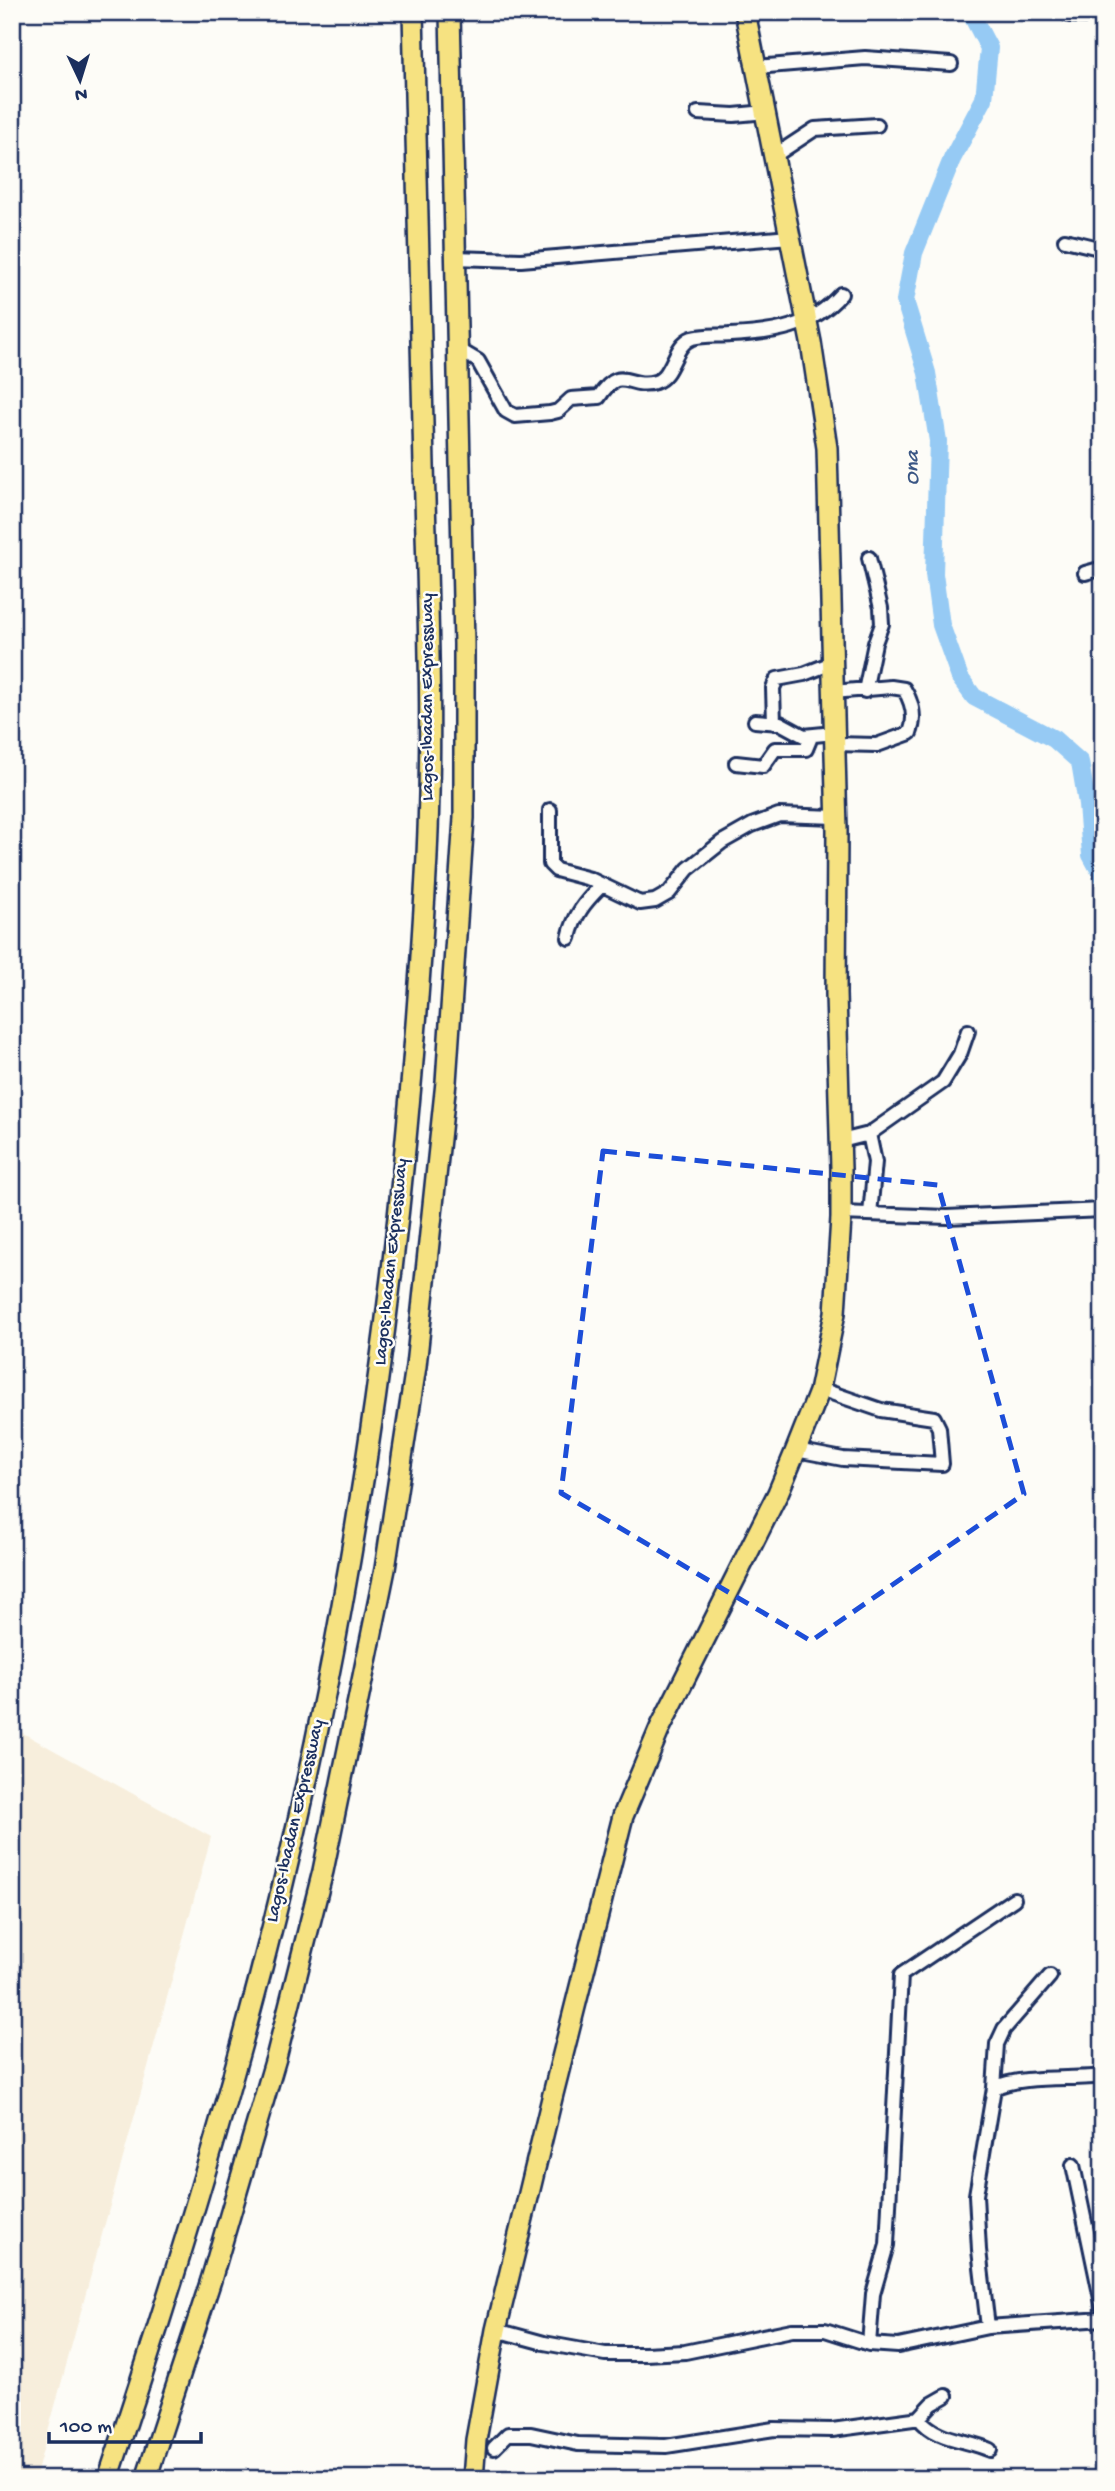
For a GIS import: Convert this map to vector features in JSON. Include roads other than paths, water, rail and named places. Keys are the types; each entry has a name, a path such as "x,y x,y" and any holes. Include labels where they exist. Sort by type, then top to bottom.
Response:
{"highway":[{"name":"Lagos-Ibadan Expressway","path":"108,2479 169,2292 224,2110 277,1908 341,1610 381,1364 409,1102 425,891 430,769 413,12"},
{"name":"Lagos-Ibadan Expressway","path":"146,2479 211,2280 276,2058 323,1871 385,1569 416,1366 438,1168 455,975 464,818 463,631 450,12"},
{"path":"472,2479 482,2399 496,2330 623,1816 660,1728 778,1493 820,1389 835,1313 841,1213 841,1142 827,448 821,396 745,12"}],"street":[{"path":"1069,15 1103,16"},
{"path":"756,67 865,58 951,64"},
{"path":"698,113 766,113"},
{"path":"774,156 815,129 877,125"},
{"path":"454,258 520,260 790,237"},
{"path":"1065,240 1103,249"},
{"path":"456,348 478,361 506,411 515,416 550,413 558,411 571,399 599,397 608,383 618,379 656,382 665,374 685,341 695,337 773,332 807,322 829,308 841,294"},
{"path":"865,691 875,643 882,624 881,608 869,558"},
{"path":"1085,573 1103,568"},
{"path":"774,723 773,688 777,679 804,674 832,663"},
{"path":"755,721 780,723 804,736 877,745 909,733 914,722 904,689 891,687 833,692"},
{"path":"736,764 763,766 775,750 806,749 811,737"},
{"path":"550,810 550,864 556,870 590,879 640,903 655,901 669,893 688,869 705,855 752,825 779,815 836,817"},
{"path":"569,938 579,908 601,886"},
{"path":"841,1142 869,1134 943,1082 960,1054 968,1031"},
{"path":"869,1134 876,1162 870,1214"},
{"path":"841,1213 947,1217 1103,1210"},
{"path":"796,1450 843,1459 942,1464 939,1428 934,1418 881,1410 820,1389"},
{"path":"869,2344 873,2294 887,2245 901,1975 1014,1899"},
{"path":"988,2327 976,2195 994,2088 997,2044 1004,2029 1050,1976"},
{"path":"994,2088 1027,2081 1103,2076"},
{"path":"496,2330 544,2343 605,2354 685,2352 792,2330 825,2330 869,2344 898,2346 988,2327 1102,2318 1073,2165"},
{"path":"494,2448 508,2434 531,2434 578,2444 652,2447 774,2429 832,2430 919,2418 932,2404 946,2396"},
{"path":"919,2418 925,2426 954,2440 970,2442 990,2450"}],"waterway":[{"name":"Ona","path":"970,12 989,48 984,99 952,159 914,253 905,301 927,373 938,441 934,574 941,625 960,678 974,697 1054,739 1080,762 1091,855 1103,877"}]}
